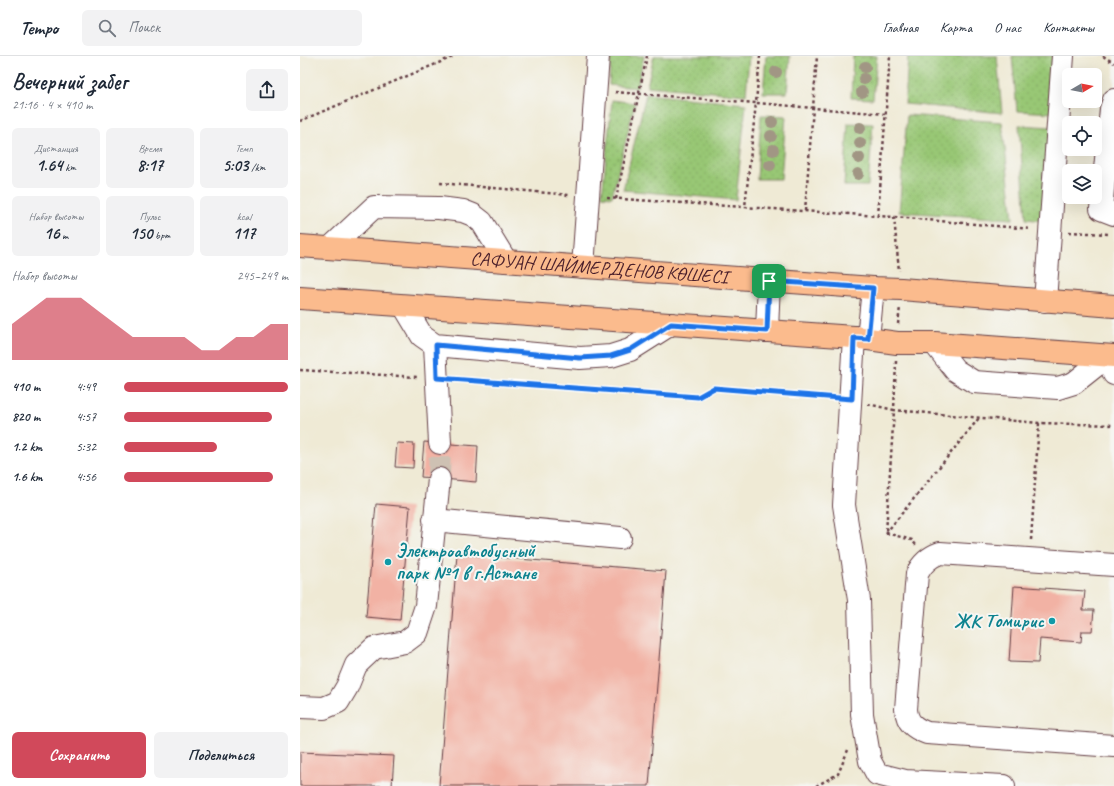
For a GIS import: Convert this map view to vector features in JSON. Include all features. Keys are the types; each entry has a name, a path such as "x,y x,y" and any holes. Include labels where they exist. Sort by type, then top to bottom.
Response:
{"main road":[{"name":"САФУАН ШАЙМЕРДЕНОВ КӨШЕСІ","path":"300,246 769,281 901,289 1114,306"},
{"path":"300,298 861,338 897,343 934,343 1112,362"}],"street":[{"path":"583,267 579,192 595,91 598,56"},
{"path":"1045,301 1063,56"},
{"path":"1114,100 1111,109 1101,209 1114,214"},
{"path":"330,248 374,207 439,208 463,211 473,215 482,222 506,261"},
{"path":"767,331 769,281"},
{"path":"873,288 861,338 852,399 844,505 859,600 862,714 870,761 877,774 905,781 1004,786"},
{"path":"404,306 422,336 436,345 580,358 611,356 630,350 671,324"},
{"path":"934,343 955,370 974,382 1058,388 1074,383 1112,362"},
{"path":"436,345 440,443"},
{"path":"300,706 324,708 338,702 347,687 356,665 374,648 405,642 417,633 426,606 439,479"},
{"path":"434,520 620,538"},
{"path":"1114,565 1030,558 940,553 925,561 916,574 907,693 907,718 912,726 927,733 1114,746"}],"path":[{"path":"300,121 455,56"},
{"path":"616,199 647,56"},
{"path":"745,207 760,56"},
{"path":"805,211 816,56"},
{"path":"878,216 890,56"},
{"path":"1103,56 1114,63"},
{"path":"595,91 886,114"},
{"path":"440,183 570,195 579,192 616,199 878,216 1050,231 1114,234"},
{"path":"300,370 437,378 698,397 714,388 852,399 894,410 886,533"},
{"path":"886,533 979,418"},
{"path":"1030,558 1038,423"},
{"path":"886,533 912,540 925,561"},
{"path":"816,786 838,774 849,748"}],"green space":[{"path":"611,56 644,56 637,88 609,85"},
{"path":"654,56 749,56 746,95 647,86"},
{"path":"766,56 790,56 787,93 763,93"},
{"path":"853,56 877,56 873,99 851,98"},
{"path":"908,56 997,56 1002,113 905,104"},
{"path":"1012,56 1057,56 1053,113 1017,111"},
{"path":"646,94 746,104 736,200 623,190"},
{"path":"612,100 635,103 612,197 602,196"},
{"path":"761,115 786,116 781,179 757,179"},
{"path":"907,115 1002,122 1013,219 899,212"},
{"path":"848,123 873,124 868,186 844,186"},
{"path":"1019,125 1051,127 1044,221 1026,219"}],"building":[{"path":"424,442 478,446 476,482 421,477"},
{"path":"397,443 414,444 413,468 395,467"},
{"name":"Электроавтобусный парк №1 в г.Астане","path":"376,504 410,507 400,620 366,617"},
{"path":"457,554 666,571 649,786 439,786"},
{"name":"ЖК Томирис","path":"1014,586 1085,591 1083,610 1094,610 1092,631 1082,631 1081,642 1040,639 1038,663 1009,662"},
{"path":"300,752 394,756 392,786 300,786"}],"tunnel":[{"path":"439,479 440,443"}],"place":[{"name":"Электроавтобусный парк №1 в г.Астане","path":"388,562"},
{"name":"ЖК Томирис","path":"1052,621"}],"route":[{"path":"769,281 873,288 868,339 854,338 852,399 714,388 698,397 437,378 436,345 482,351 580,358 611,356 630,350 671,324 767,331 769,281"}]}
